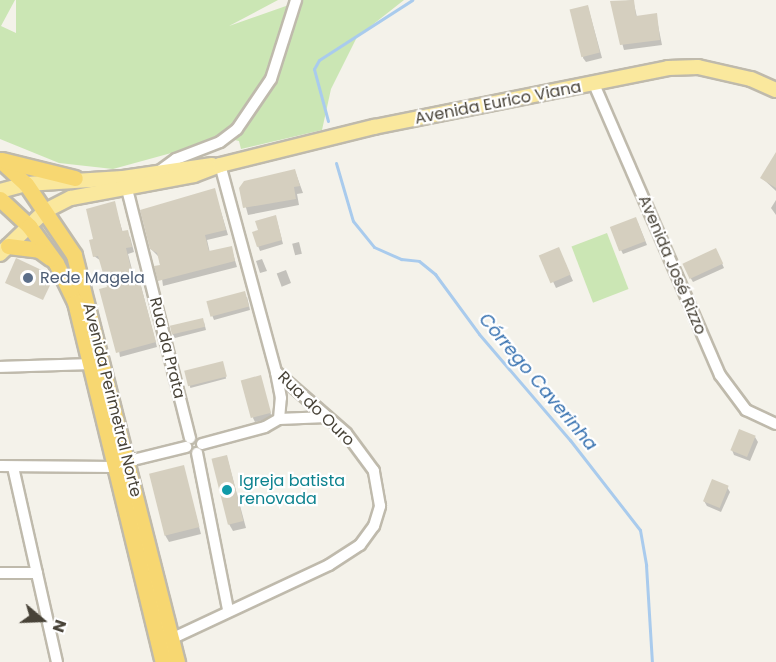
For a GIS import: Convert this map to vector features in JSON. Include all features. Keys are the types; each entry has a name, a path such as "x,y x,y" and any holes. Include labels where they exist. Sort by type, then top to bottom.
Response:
{"highway":[{"path":"0,160 75,178"},
{"name":"Avenida Perimetral Norte","path":"0,160 26,184 74,255 96,364 177,662"},
{"name":"Avenida Perimetral Norte","path":"0,199 29,226 53,260 75,302 96,364"},
{"path":"2,246 39,250 53,260"},
{"name":"Avenida Perimetral Norte","path":"122,464 163,662"}],"main road":[{"name":"Avenida Eurico Viana","path":"0,191 26,184 75,178 123,178 220,165 374,128 668,68 698,67 751,79 776,90"},
{"name":"Avenida Eurico Viana","path":"2,246 45,211 71,198 194,175 220,165"}],"street":[{"path":"158,172 176,159 220,142 237,129 271,79 296,0"},
{"name":"Avenida José Rizzo","path":"594,84 720,375 746,410 776,424"},
{"name":"Rua do Ouro","path":"171,639 228,609 329,565 360,545 374,526 380,506 374,471 345,433 276,372 220,165"},
{"name":"Rua da Prata","path":"127,189 188,443"},
{"path":"0,367 96,364"},
{"path":"276,372 281,399 279,419"},
{"path":"199,449 265,427 279,419 327,417"},
{"path":"0,466 122,464 198,438 228,609"},
{"path":"13,467 57,662"},
{"path":"0,573 38,573"}],"green space":[{"path":"0,0 15,0 1,26 16,33 16,0 278,0 229,26 303,0 404,0 357,37 331,89 322,130 241,149 239,141 226,138 113,169 59,163 0,139"},
{"path":"607,233 629,289 593,303 572,247"}],"building":[{"path":"634,0 636,16 657,13 660,40 620,45 610,1"},
{"path":"588,5 600,53 581,57 570,10"},
{"path":"776,152 776,188 760,178"},
{"path":"295,169 300,186 294,187 296,199 243,208 239,188 244,181"},
{"path":"215,188 226,230 205,235 209,251 232,246 235,261 158,281 154,266 160,265 157,253 150,249 140,210"},
{"path":"115,201 122,231 128,230 132,247 126,248 134,280 139,279 156,342 116,353 99,289 107,287 98,256 93,257 89,240 93,239 86,209"},
{"path":"276,215 282,240 257,247 252,232 258,230 255,221"},
{"path":"636,217 645,241 619,251 610,227"},
{"path":"559,247 571,275 550,283 539,256"},
{"path":"716,248 723,263 690,279 682,264"},
{"path":"16,258 50,274 53,279 43,300 5,283"},
{"path":"245,291 249,306 211,317 206,301"},
{"path":"203,318 205,327 172,334 170,326"},
{"path":"223,361 227,377 188,386 184,371"},
{"path":"261,375 271,413 251,418 241,380"},
{"path":"739,429 756,436 747,457 730,450"},
{"name":"Igreja batista renovada","path":"227,455 243,521 228,525 211,459"},
{"path":"184,465 199,527 165,536 149,474"},
{"path":"712,479 729,486 720,508 703,501"}],"waterway":[{"name":"Córrego Caverinha","path":"328,121 314,69 319,60 412,0"},
{"name":"Córrego Caverinha","path":"336,163 353,221 374,247 401,259 419,261 435,274 479,334 570,440 640,530 646,565 652,662"}],"place":[{"name":"Rede Magela","path":"28,278"},
{"name":"Igreja batista renovada","path":"227,490"}]}
